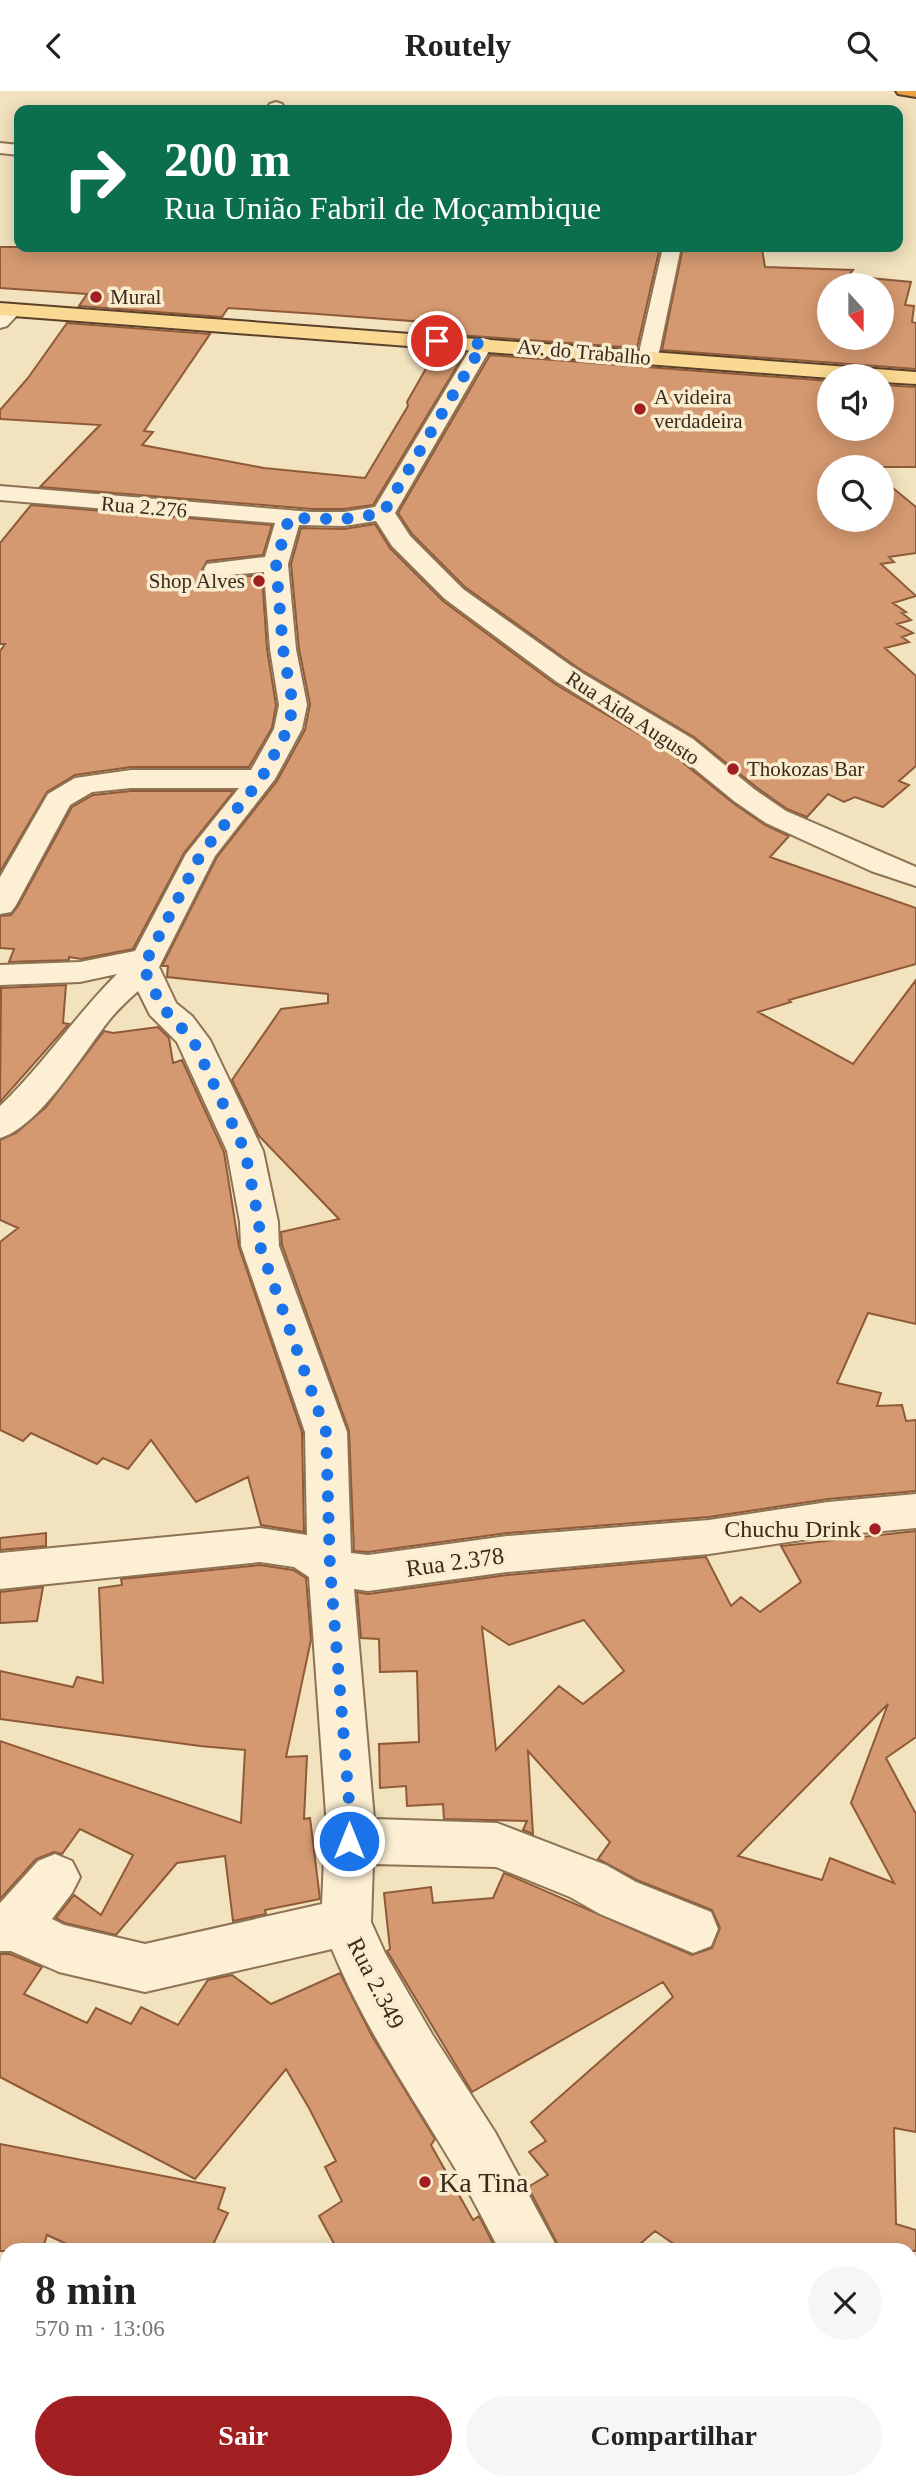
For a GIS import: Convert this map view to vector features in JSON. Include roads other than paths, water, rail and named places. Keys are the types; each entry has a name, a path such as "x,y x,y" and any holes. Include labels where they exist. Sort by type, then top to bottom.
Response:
{"highway":[{"path":"904,91 916,92"}],"main road":[{"name":"Av. do Trabalho","path":"4,313 483,344 916,378"}],"street":[{"path":"648,358 671,252"},
{"path":"383,513 483,344"},
{"name":"Rua 2.276","path":"0,493 289,518 344,519 383,513"},
{"name":"Rua Aida Augusto","path":"383,513 401,541 454,594 567,676 683,745 744,796 776,817 882,865 916,877"},
{"path":"0,1126 41,1087 97,1013 145,963 201,854 261,779 288,729 293,705 283,649 276,563 289,518"},
{"path":"216,569 276,563"},
{"path":"0,905 58,800 85,784 131,779 261,779"},
{"path":"0,975 80,972 145,963"},
{"name":"Rua 2.349","path":"145,963 162,1007 193,1040 245,1151 259,1222 260,1246 326,1432 330,1568 350,1814 346,1922 372,1982 475,2151 527,2243"},
{"name":"Rua 2.378","path":"0,1571 260,1545 304,1551 330,1568 369,1573 507,1554 709,1537 828,1519 916,1511"},
{"path":"349,1841 497,1845 588,1881 618,1898 692,1929"},
{"path":"55,1877 7,1927 59,1948 145,1968 346,1922"}],"place":[{"name":"Mural","path":"96,297"},
{"name":"A videira verdadeira","path":"640,409"},
{"name":"Shop Alves","path":"259,581"},
{"name":"Thokozas Bar","path":"733,769"},
{"name":"Chuchu Drink","path":"875,1529"},
{"name":"Ka Tina","path":"425,2182"}]}
